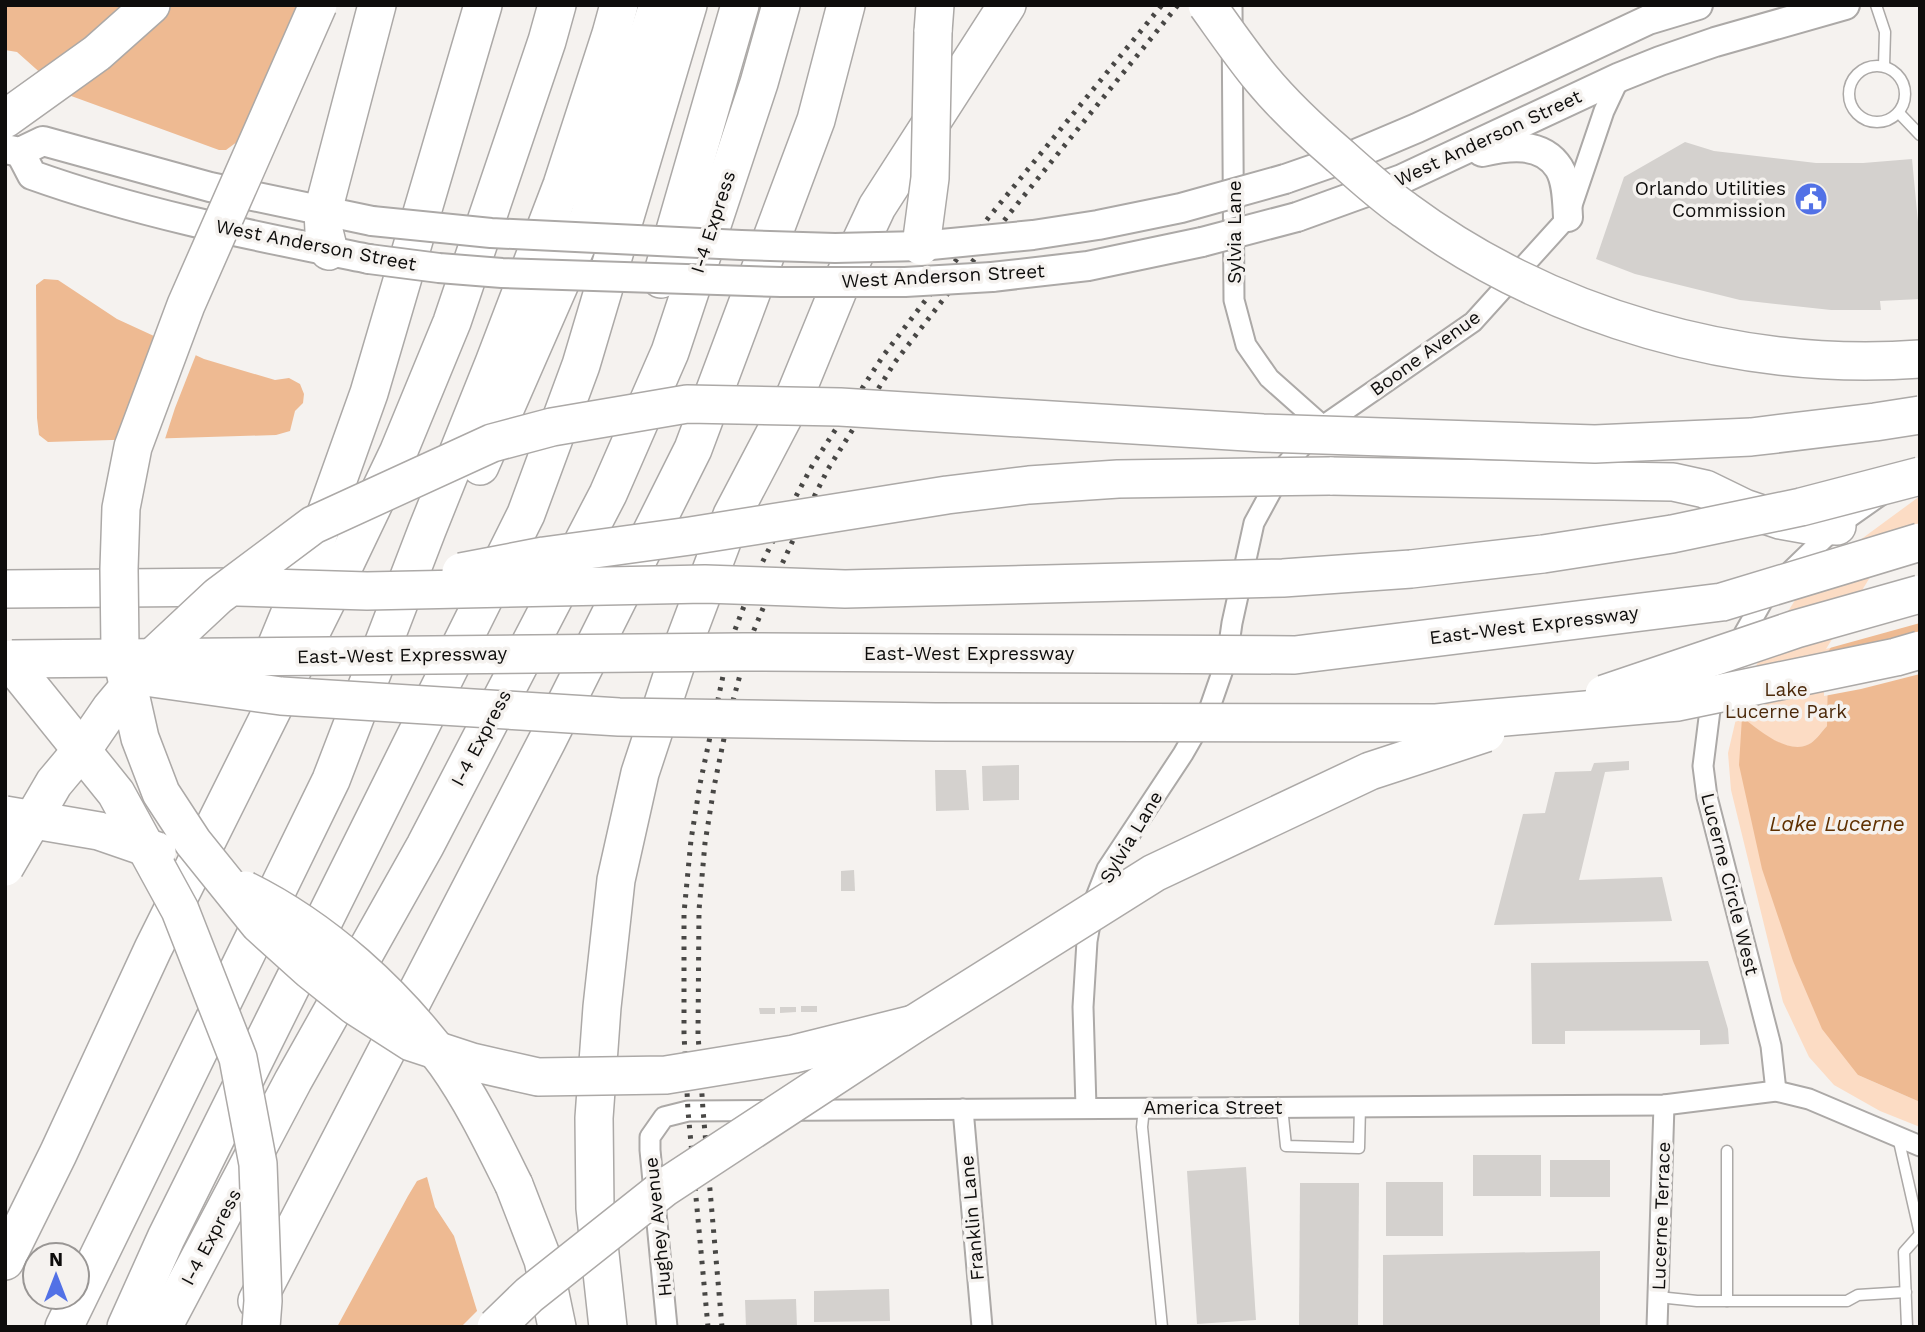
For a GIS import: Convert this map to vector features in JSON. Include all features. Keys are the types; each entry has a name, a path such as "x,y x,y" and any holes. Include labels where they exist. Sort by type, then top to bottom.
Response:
{"highway":[{"path":"5,119 97,53 151,5"},
{"path":"318,5 186,305 133,447 123,496 119,569 120,649 141,738 161,793 193,842 259,923 310,970 355,1006 411,1042 472,1062 538,1077 666,1076 794,1054 914,1024"},
{"path":"329,251 323,211 377,5"},
{"path":"153,949 294,603 369,393 483,5"},
{"path":"7,1257 153,949 398,453 452,322 557,5"},
{"path":"331,780 562,185 619,5"},
{"path":"64,1327 467,496 589,217 658,5"},
{"path":"126,1327 166,1238 526,514 581,365 688,5"},
{"path":"661,279 740,5"},
{"name":"I-4 Express","path":"163,1327 293,1081 425,846 608,494 670,352 759,83 781,5"},
{"path":"244,1327 547,741 693,449 816,120 846,5"},
{"path":"608,1327 595,1208 594,1118 602,1007 616,880 640,773 676,664 732,515 796,393 839,288 877,206 1007,5"},
{"path":"1207,5 1262,79 1309,129 1405,211 1446,238 1519,279 1633,326 1725,348 1808,359 1920,359"},
{"path":"905,282 921,246 930,178 934,19"},
{"path":"5,867 54,783 85,746 111,708 157,653 218,596 313,525 492,443 552,427 687,404 840,407 1277,434 1595,444 1751,437 1920,415"},
{"path":"368,591 544,556 947,495 1029,485 1118,479 1330,476 1673,482 1705,489 1744,508 1780,520 1808,526 1838,526"},
{"path":"9,589 238,587 368,591 705,584 845,589 1270,579 1386,571 1543,554 1672,534 1801,507 1920,476"},
{"name":"East-West Expressway","path":"8,659 743,652 1295,655 1722,602 1920,542"},
{"path":"496,1327 529,1295 664,1188 914,1024 1154,873 1370,771 1796,629 1920,594"},
{"path":"8,659 281,696 619,717 935,722 1436,723 1678,702 1920,650"},
{"path":"8,659 116,793 180,911 238,1058 258,1164 264,1301 261,1327"},
{"path":"5,815 99,831 175,857 249,892 311,929 368,976 446,1063 476,1111 513,1185 543,1260 557,1327"}],"main road":[{"name":"West Anderson Street","path":"1698,5 1646,13 1417,128 1351,156 1285,179 1193,205 1122,221 1033,235 921,246 835,248 491,233 372,221 210,187 43,141 13,151 32,175 72,189 138,209 369,260 439,268 661,279 905,282 1002,276 1088,266 1202,242 1297,217 1402,179 1660,61 1845,5"},
{"path":"1646,13 1660,61"},
{"path":"1442,160 1502,147 1521,146 1547,155 1559,168 1565,188 1568,217"}],"street":[{"name":"Sylvia Lane","path":"1232,5 1234,300 1246,345 1269,378 1323,426"},
{"name":"Boone Avenue","path":"1232,623 1254,523 1285,466 1314,432 1473,322 1568,217 1604,111 1620,77"},
{"name":"Lucerne Circle West","path":"1776,1091 1771,1046 1706,797 1703,766 1710,710 1728,662 1766,595 1838,526 1920,467"},
{"name":"Sylvia Lane","path":"1086,1107 1083,996 1087,941 1094,902 1107,869 1183,754 1210,707 1227,658 1232,623"},
{"name":"America Street","path":"655,1128 664,1117 675,1112 696,1110 1664,1105 1776,1091"},
{"path":"1776,1091 1809,1099 1920,1146"},
{"name":"Lucerne Terrace","path":"1657,1327 1664,1105"},
{"name":"Franklin Lane","path":"963,1109 982,1327"},
{"name":"Hughey Avenue","path":"655,1128 650,1137 650,1150 667,1327"}],"lane":[{"path":"1876,5 1885,32 1884,66"},
{"path":"1884,66 1898,75 1905,90 1903,106 1899,113 1891,118 1873,122 1857,114 1849,97 1849,88 1859,72 1884,66"},
{"path":"1899,113 1920,135"},
{"path":"1144,1107 1142,1127 1162,1327"},
{"path":"1282,1107 1286,1146 1359,1148 1360,1107"},
{"path":"1898,1137 1920,1234 1904,1252 1907,1327"},
{"path":"1727,1151 1727,1301"},
{"path":"1658,1297 1697,1301 1847,1301 1858,1295 1906,1292"}],"green space":[{"name":"Lake Lucerne Park","path":"1920,496 1920,563 1828,652 1827,726 1811,743 1793,747 1775,741 1742,718 1858,1075 1920,1102 1920,1127 1880,1111 1834,1085 1809,1057 1783,1002 1731,790 1728,753 1739,706 1761,655 1797,597 1826,565"}],"water":[{"path":"5,5 298,5 245,136 226,150 219,150 63,93 17,52 5,50"},
{"path":"44,279 58,280 117,319 204,359 275,380 289,378 300,384 304,394 303,403 295,411 290,431 276,435 48,442 39,435 37,418 36,285"},
{"name":"Lake Lucerne","path":"1920,563 1920,1102 1858,1075 1822,1029 1793,961 1762,869 1739,765 1742,717 1766,735 1793,747 1811,743 1827,726 1828,652 1875,576"},
{"path":"427,1177 435,1207 454,1236 482,1327 337,1327 417,1181"}],"pier":[{"path":"165,337 197,352 164,442 124,443"},
{"path":"1920,560 1920,623 1826,649 1872,574"},
{"path":"1920,640 1920,674 1824,696 1824,663"},
{"path":"481,1307 486,1327 461,1327"}],"building":[{"name":"Orlando Utilities Commission","path":"1685,142 1714,151 1816,163 1912,159 1920,243 1920,299 1880,301 1881,310 1831,310 1740,300 1635,274 1596,259 1624,177"},
{"path":"1629,761 1629,770 1605,772 1579,880 1662,877 1672,921 1494,925 1523,814 1545,813 1555,772 1591,771 1594,763"},
{"path":"1019,765 1019,800 983,801 982,766"},
{"path":"935,770 966,770 969,810 936,811"},
{"path":"854,870 855,891 841,891 841,871"},
{"path":"1708,961 1728,1029 1729,1044 1700,1045 1700,1030 1565,1031 1565,1044 1532,1044 1531,963"},
{"path":"801,1006 817,1006 817,1012 801,1012"},
{"path":"780,1007 796,1007 796,1012 780,1013"},
{"path":"759,1008 775,1008 775,1014 760,1014"},
{"path":"1473,1155 1541,1155 1541,1196 1473,1196"},
{"path":"1550,1160 1610,1160 1610,1197 1550,1197"},
{"path":"1246,1167 1256,1320 1197,1324 1187,1171"},
{"path":"1386,1182 1443,1182 1443,1236 1386,1236"},
{"path":"1300,1183 1359,1183 1358,1327 1299,1327"},
{"path":"1600,1251 1600,1327 1383,1327 1383,1255"},
{"path":"889,1289 890,1321 814,1322 814,1291"},
{"path":"796,1299 797,1327 746,1327 745,1300"}],"railway":[{"path":"708,1327 688,1111 684,1034 684,913 700,784 730,643 755,577 812,466 883,356 989,217 1162,5"},
{"path":"722,1327 698,1034 699,910 705,843 714,787 728,719 749,642 776,577 828,469 895,362 1010,213 1178,5"}],"place":[{"name":"Orlando Utilities Commission","path":"1811,199"}]}
